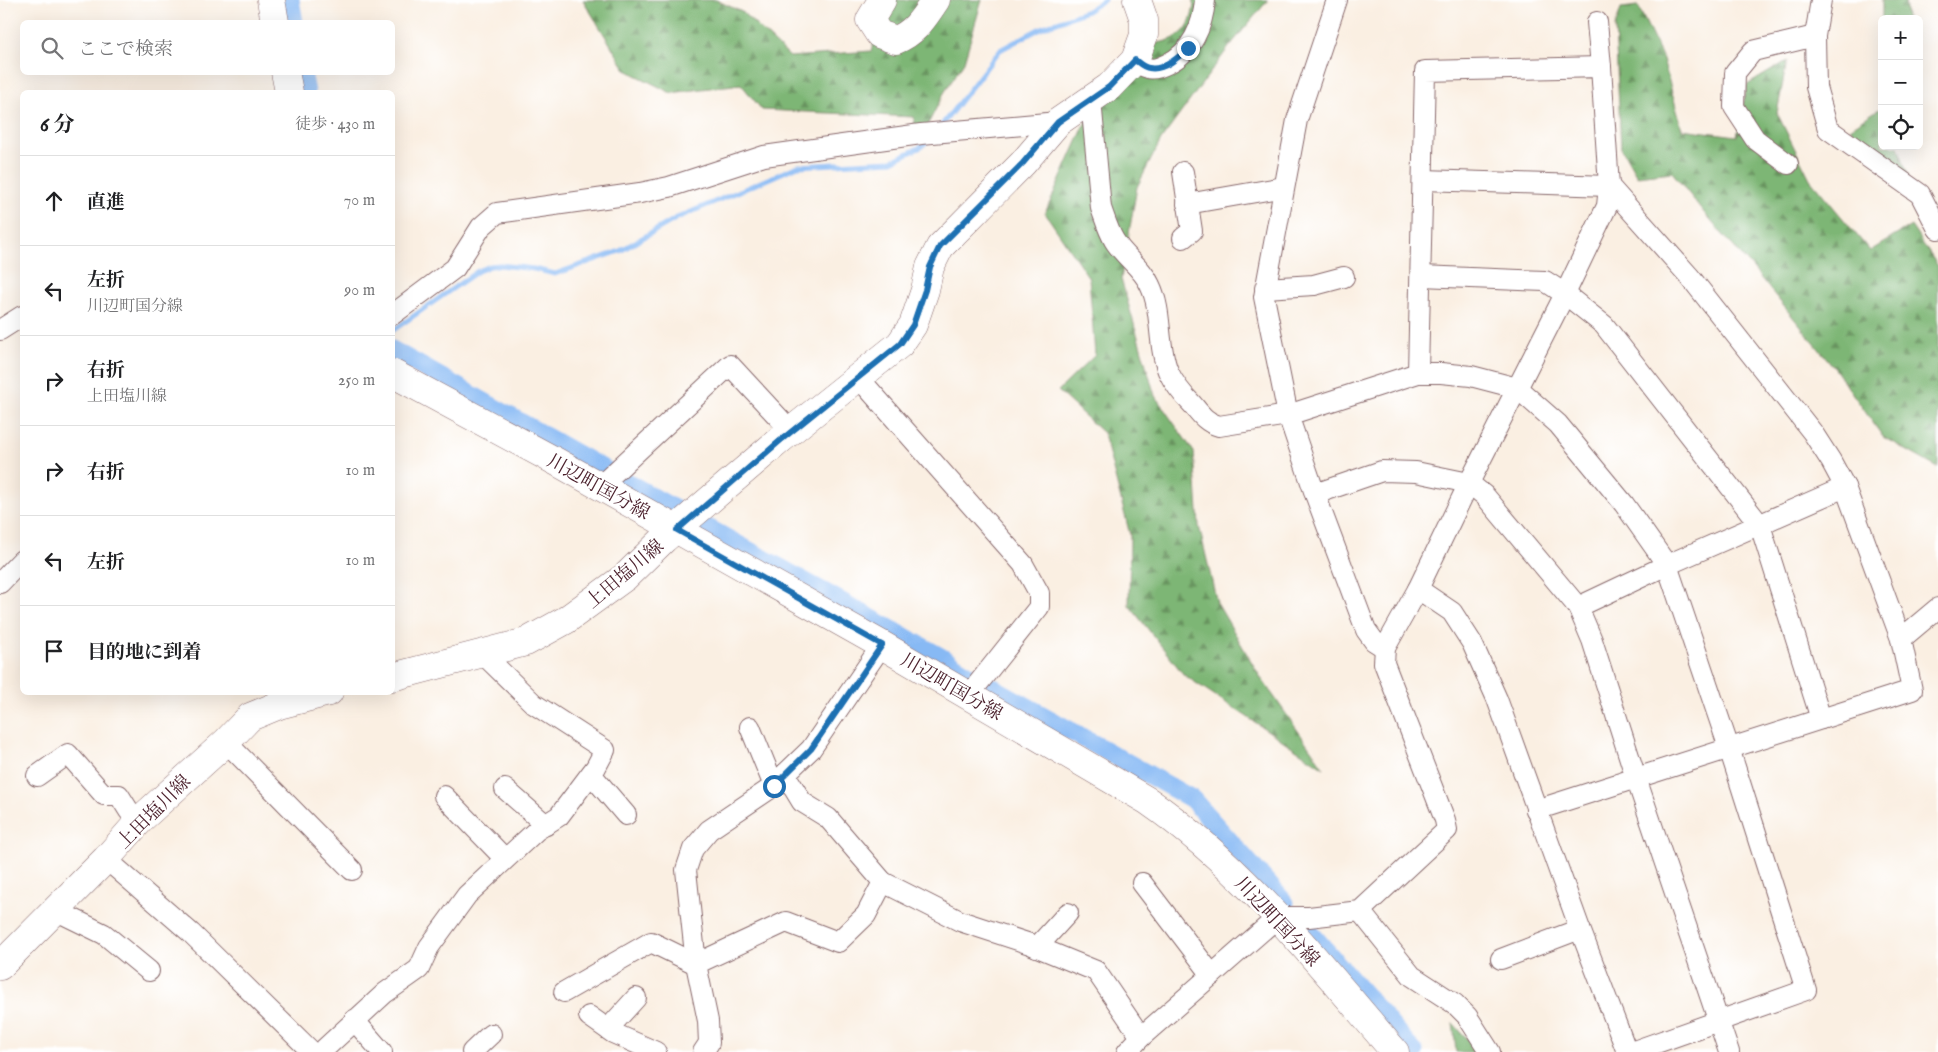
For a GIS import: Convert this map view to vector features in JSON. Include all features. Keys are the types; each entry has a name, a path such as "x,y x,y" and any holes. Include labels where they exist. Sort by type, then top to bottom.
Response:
{"main road":[{"path":"271,0 275,20"},
{"path":"882,0 870,20 879,34 896,40 907,35 918,26 936,0"},
{"name":"上田塩川線","path":"395,676 526,642 566,620 625,577 664,539 677,530 791,431 900,344 913,325 925,290 930,267 940,246 1023,163 1058,122 1109,87 1135,60 1144,35 1144,20 1137,0"},
{"path":"286,75 289,90"},
{"name":"川辺町国分線","path":"395,375 557,462 882,645 1148,801 1178,821 1200,840 1278,917 1395,1052"},
{"name":"上田塩川線","path":"0,966 106,859 142,818 226,742 250,717 279,705 317,695"}],"street":[{"path":"1135,60 1147,68 1157,68 1179,57 1188,48 1196,35 1203,16 1205,0"},
{"path":"1337,0 1297,120 1264,297 1288,415 1315,494 1366,630 1374,641 1384,648"},
{"path":"1821,0 1815,36 1816,86 1828,129 1920,194 1938,229"},
{"path":"1127,1052 1141,1037 1278,917 1360,911 1447,830 1445,820 1384,663 1384,648 1418,589 1469,483 1566,294 1607,206 1609,186 1602,67 1597,22"},
{"path":"1788,164 1755,139 1734,107 1735,74 1753,50 1815,36"},
{"path":"1418,373 1422,276 1425,71 1602,67"},
{"path":"1091,100 1101,208 1115,241 1141,270 1151,285 1157,306 1164,356 1169,372 1181,393 1209,424 1219,426 1288,415 1418,373 1472,376 1517,388 1558,424 1624,504 1667,565 1729,748 1806,990 1629,1052 1580,929 1497,699 1472,643 1452,612 1418,589"},
{"path":"395,312 455,268 481,227 497,213 640,193 669,187 764,156 930,133 1058,122"},
{"path":"1183,172 1192,231 1183,238"},
{"path":"1423,180 1609,186 1690,276 1831,461 1845,487 1901,639 1912,690 1536,810"},
{"path":"1188,204 1284,187"},
{"path":"1422,276 1545,281 1566,294 1604,324 1760,525 1821,719"},
{"path":"1265,288 1314,285 1344,277"},
{"path":"0,330 20,317"},
{"path":"599,487 730,365 791,431"},
{"path":"858,377 1023,564 1039,593 1039,607 969,695"},
{"path":"1315,494 1382,471 1416,472 1469,483 1485,496 1578,607 1592,640 1636,778 1729,1052"},
{"path":"1578,607 1667,565 1845,487"},
{"path":"0,583 20,562"},
{"path":"1901,639 1938,608"},
{"path":"703,1052 709,1043 708,1021 696,964 686,870 693,849 709,830 780,780 811,749 882,645"},
{"path":"321,1052 354,1020 419,969 429,947 467,895 537,830 559,816 591,774 605,750 534,704 483,654"},
{"path":"750,727 780,780 802,802 828,818 883,882 960,921 1037,947 1096,971 1141,1037"},
{"path":"226,742 352,870"},
{"path":"37,776 68,754 104,795 119,795 129,811 142,818"},
{"path":"591,774 626,815"},
{"path":"505,790 546,825"},
{"path":"444,796 505,859"},
{"path":"106,859 191,933 312,1052"},
{"path":"696,964 786,922 838,942 866,915 883,882"},
{"path":"1142,883 1212,975"},
{"path":"56,910 104,934 149,971"},
{"path":"1360,911 1412,976 1455,1004 1461,1010 1490,1052"},
{"path":"1037,947 1068,913"},
{"path":"1501,959 1580,929"},
{"path":"564,992 651,942 696,964"},
{"path":"608,1030 636,998"},
{"path":"589,1016 608,1030 656,1052"},
{"path":"354,1020 382,1052"},
{"path":"472,1052 491,1034"}],"green space":[{"path":"583,0 716,0 742,12 790,57 871,51 885,8 893,0 982,0 964,62 944,93 926,128 915,128 914,117 762,110 741,84 671,93 626,70"},
{"path":"1194,0 1268,0 1229,47 1161,140 1137,187 1121,279 1155,396 1194,452 1199,526 1217,603 1261,678 1324,768 1184,675 1129,605 1130,535 1104,434 1058,391 1095,355 1089,278 1045,213 1089,115 1146,60 1157,43 1174,38 1185,30 1189,24"},
{"path":"1882,0 1905,0 1907,15 1882,15"},
{"path":"1638,6 1663,59 1682,129 1737,136 1747,85 1787,61 1777,113 1810,179 1870,251 1911,226 1938,266 1938,468 1883,437 1833,366 1750,265 1709,219 1672,172 1637,176 1621,148 1615,27 1621,8"},
{"path":"1878,110 1878,150 1899,150 1909,178 1850,128"},
{"path":"1453,1023 1479,1052 1456,1052"}],"waterway":[{"path":"290,0 294,20"},
{"path":"941,126 1000,50 1041,28 1087,11 1104,0"},
{"path":"303,75 306,90"},
{"path":"395,329 478,271 490,266 500,265 534,269 555,274 620,251 677,218 798,166 892,161 921,147 928,140"},
{"path":"395,352 676,510"},
{"path":"708,528 939,656 969,675"},
{"path":"992,687 1192,799 1285,903"},
{"path":"1307,929 1414,1052"}],"route":[{"path":"774,786 811,749 882,645 677,530 781,440 900,344 913,325 925,290 930,267 940,246 1023,163 1058,122 1109,87 1123,75 1135,60 1147,68 1157,68 1179,57 1188,48"}]}
